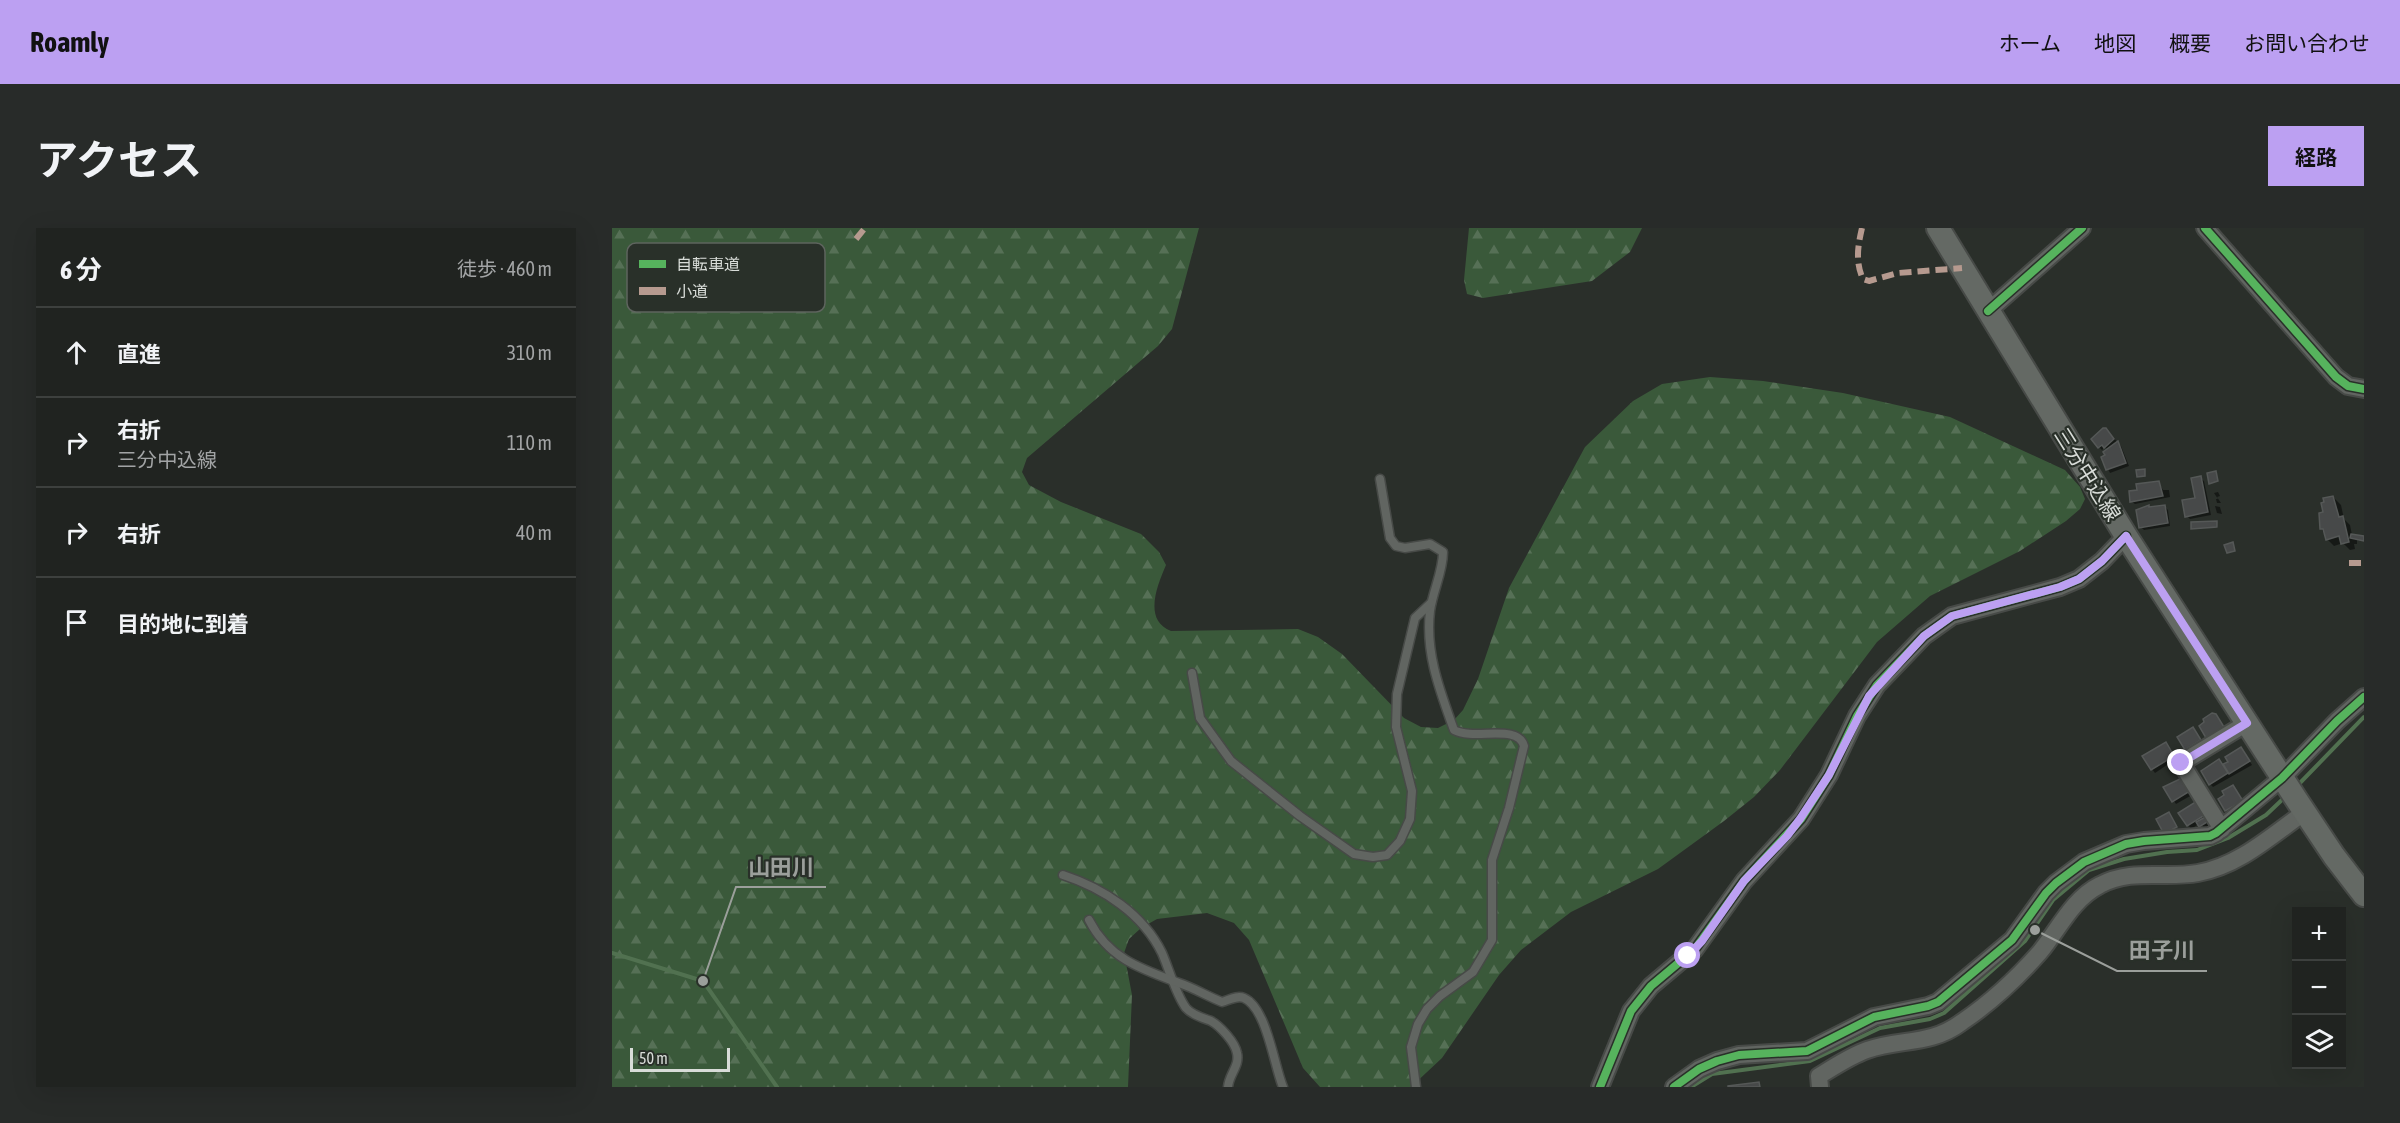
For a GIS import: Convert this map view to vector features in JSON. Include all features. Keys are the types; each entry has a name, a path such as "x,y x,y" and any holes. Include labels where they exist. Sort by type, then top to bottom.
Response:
{"main road":[{"name":"三分中込線","path":"1938,228 2126,536 2292,794 2364,895"}],"street":[{"path":"1988,311 2082,228"},
{"path":"2205,228 2336,377 2348,386 2364,389"},
{"path":"1600,1087 1631,1011 1651,986 1695,949 1744,881 1800,819 1829,775 1857,716 1876,685 1924,636 1952,616 2060,587 2079,579 2102,561 2126,536"},
{"path":"1820,1087 1819,1076 1866,1051 1929,1039 1944,1034 1961,1023 2028,965 2050,939 2074,904 2097,886 2128,875 2179,875 2212,870 2249,852 2292,794 2337,721 2364,697"},
{"path":"2222,829 2181,763 2247,723"},
{"path":"1679,1086 1699,1069 1717,1061 1739,1055 1807,1051 1874,1017 1938,1002 2012,940 2051,888 2084,862 2126,844 2210,836 2292,794"}],"lane":[{"path":"1380,479 1390,538 1396,546 1405,548 1430,544 1443,552 1443,566 1431,602 1429,641 1433,666 1455,729 1460,733 1516,734 1522,739 1524,746 1509,808 1492,860 1492,940 1473,972 1440,996 1427,1009 1418,1024 1411,1047 1416,1087"},
{"path":"1192,673 1200,718 1213,740 1231,761 1300,816 1354,855 1373,858 1387,855 1400,841 1410,819 1412,790 1396,727 1397,694 1415,618 1431,602"},
{"path":"1063,876 1089,884 1130,912 1161,950 1187,1009 1214,1023 1237,1051 1238,1063 1228,1079 1228,1087"},
{"path":"1089,920 1097,936 1130,963 1222,1002 1237,996 1246,998 1253,1006 1270,1039 1283,1087"}],"green space":[{"path":"612,228 1199,228 1172,329 1158,346 1027,458 1022,472 1029,485 1061,502 1141,534 1159,552 1166,565 1156,592 1155,602 1157,619 1162,626 1171,631 1298,629 1318,637 1342,654 1404,718 1421,727 1438,728 1454,720 1463,710 1478,679 1509,588 1585,447 1633,401 1662,384 1710,377 1763,381 1843,393 1950,417 2065,470 2080,487 2085,499 2080,509 2066,521 2020,551 1930,596 1877,642 1780,770 1754,797 1724,821 1658,869 1571,912 1521,950 1499,975 1442,1058 1411,1087 1320,1087 1303,1068 1249,940 1234,923 1207,913 1157,919 1141,928 1129,939 1124,953 1132,995 1128,1087 612,1087"},
{"path":"1469,228 1642,228 1630,252 1592,281 1483,298 1467,294 1464,280"}],"building":[{"path":"2106,428 2114,439 2104,448 2102,445 2098,448 2091,439"},
{"path":"2118,441 2126,463 2106,470 2101,457 2105,455 2103,452"},
{"path":"2145,469 2145,476 2137,477 2136,470"},
{"path":"2216,471 2218,481 2209,484 2207,473"},
{"path":"2201,476 2208,512 2185,517 2182,500 2195,498 2191,478"},
{"path":"2159,481 2163,496 2130,502 2129,491 2137,490 2136,484"},
{"path":"2333,496 2339,517 2343,516 2349,542 2341,544 2339,536 2326,540 2323,529 2320,529 2319,513 2323,512 2321,503 2324,502 2323,498"},
{"path":"2149,505 2149,507 2165,505 2168,523 2139,528 2136,510"},
{"path":"2217,521 2217,527 2191,529 2191,522"},
{"path":"2351,534 2364,536 2364,541 2350,538"},
{"path":"2233,542 2235,551 2227,553 2224,545"},
{"path":"2212,713 2216,714 2224,727 2206,738 2199,726 2204,722 2203,719"},
{"path":"2193,727 2201,740 2185,750 2177,737"},
{"path":"2166,742 2174,756 2151,770 2142,756"},
{"path":"2241,747 2250,761 2229,774 2223,764 2228,762 2225,757"},
{"path":"2219,759 2228,773 2209,785 2201,771"},
{"path":"2182,778 2190,791 2172,802 2163,787"},
{"path":"2233,785 2243,801 2225,811 2218,799 2224,795 2222,791"},
{"path":"2197,801 2205,815 2187,826 2178,813"},
{"path":"2169,812 2177,827 2164,834 2156,819"},
{"path":"2209,815 2212,819 2199,827 2196,822"},
{"path":"1759,1082 1760,1087 1728,1087 1728,1086"}],"waterway":[{"path":"2297,786 2364,717"},
{"path":"1691,1087 1712,1074 1810,1061 1880,1028 1930,1019 1944,1013 2025,941 2053,900 2089,870 2124,859 2197,850 2228,838 2266,815 2285,797"},
{"path":"612,953 703,981 777,1087"}],"marked path":[{"path":"856,239 865,228"},
{"path":"1862,228 1858,260 1863,279 1869,281 1898,273 1962,268"},
{"path":"2349,563 2364,563"}],"cycle path":[{"path":"1988,311 2082,228"},
{"path":"2205,228 2336,377 2348,386 2364,389"},
{"path":"1600,1087 1631,1011 1651,986 1695,949 1744,881 1801,819 1829,775 1857,716 1877,685 1924,636 1952,616 2060,587 2079,579 2102,561 2126,536"},
{"path":"1674,1087 1699,1069 1717,1061 1739,1055 1807,1051 1874,1017 1938,1002 2012,940 2046,893 2084,862 2126,844 2210,836 2216,833 2282,778 2337,721 2364,697"}],"place":[{"name":"田子川","path":"2035,930"},
{"name":"山田川","path":"703,981"}],"route":[{"path":"1688,956 1702,941 1744,881 1787,836 1813,801 1829,775 1857,716 1876,685 1924,636 1952,616 1970,609 2006,602 2060,587 2079,579 2102,561 2126,536 2247,723 2181,763"}]}
